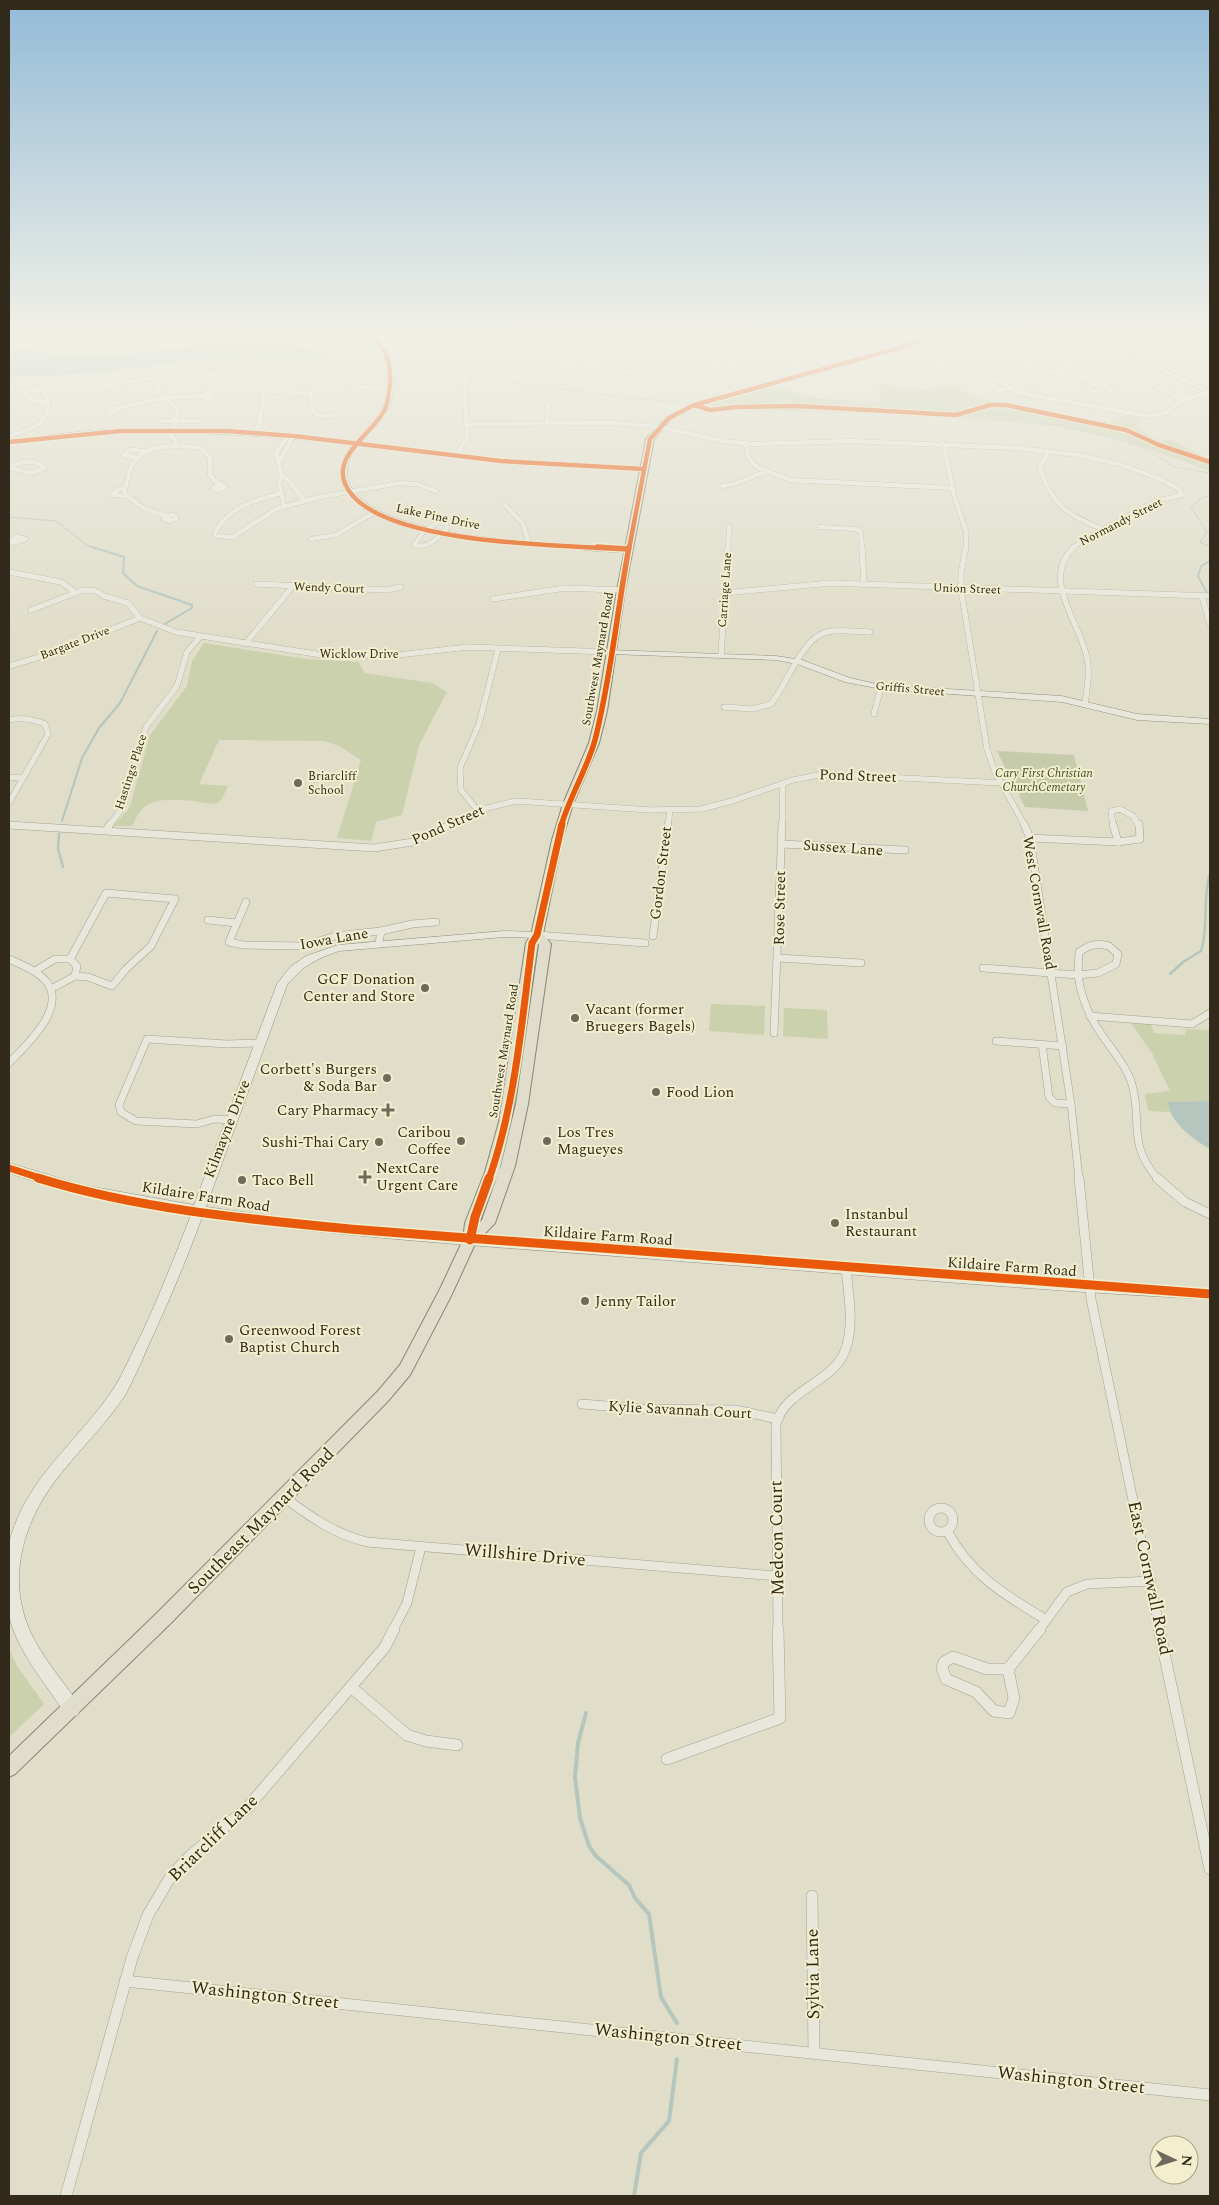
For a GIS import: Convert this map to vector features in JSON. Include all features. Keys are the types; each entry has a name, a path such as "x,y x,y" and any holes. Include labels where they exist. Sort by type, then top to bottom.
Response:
{"main road":[{"name":"Southwest Maynard Road","path":"470,1240 472,1223 497,1154 517,1046 532,943 537,934 557,840 568,804 594,744 628,550 650,439 653,434"},
{"name":"Southwest Maynard Road","path":"470,1240 488,1223 508,1166 522,1104 545,944 537,934"},
{"path":"517,1046 520,1065 516,1098 517,1102 522,1104"},
{"name":"Southeast Maynard Road","path":"9,1768 72,1709 345,1437 405,1370 446,1292 470,1240"}],"street":[{"path":"9,442 88,434"},
{"path":"172,434 171,436 176,441 176,446"},
{"path":"277,434 501,461 644,468"},
{"path":"350,491 345,478 345,462 354,443 363,434"},
{"path":"456,456 466,441 466,434"},
{"path":"694,434 746,444 826,441 943,443 1048,452 1040,468 1049,496 1071,514 1102,529"},
{"path":"284,506 279,481 282,476 279,462 291,435"},
{"name":"West Cornwall Road","path":"943,443 952,488 966,531 967,543 961,573 962,589 989,757 1017,808 1030,838 1071,1104 1091,1286"},
{"path":"746,444 749,460 765,472 799,481 952,488"},
{"path":"137,458 123,455 130,450 147,451 176,446 204,450 210,458 210,475 218,484"},
{"path":"147,451 137,458 124,488 126,496 143,508 166,516"},
{"name":"Normandy Street","path":"1048,452 1093,457 1119,464 1160,479 1182,493 1179,496 1156,501 1102,529 1077,544 1065,558 1060,573 1063,592 1087,657 1085,704"},
{"path":"31,461 40,462 45,468 42,471 32,473 9,467 21,462 31,461"},
{"path":"722,486 734,484 765,472"},
{"path":"282,476 289,481 305,501"},
{"path":"282,493 253,501 234,510 222,520 215,533 219,538 234,537 247,530 266,513 284,506 342,495 350,491 409,483 424,485 436,491"},
{"path":"124,488 117,490 114,495 118,497 126,496"},
{"name":"Lake Pine Drive","path":"350,491 358,501 375,512 394,520 443,532 529,544 628,550"},
{"path":"504,504 524,524 529,544"},
{"path":"311,539 336,535 375,512"},
{"name":"Carriage Lane","path":"721,655 729,526"},
{"path":"820,527 856,528 861,532 864,585"},
{"name":"Lake Pine Drive","path":"427,528 415,540 414,545 427,546 443,532"},
{"path":"9,572 64,582 76,592 31,610"},
{"name":"Union Street","path":"724,593 741,593 804,583 1210,596"},
{"name":"Wendy Court","path":"256,584 387,590 401,587"},
{"path":"245,644 293,586"},
{"path":"493,599 565,588 621,590"},
{"name":"Wicklow Drive","path":"76,592 91,590 128,603 140,618 162,628 200,637 322,655 398,655 458,648 611,652"},
{"path":"1202,596 1210,626"},
{"name":"Bargate Drive","path":"9,666 52,653 140,618"},
{"path":"724,707 753,709 770,704 809,645 824,633 870,632"},
{"name":"Hastings Place","path":"106,830 120,810 146,727 177,686 184,659 200,637"},
{"path":"478,811 461,790 460,768 479,724 498,649"},
{"name":"Griffis Street","path":"611,652 766,657 798,662 848,680 881,688 1042,697 1085,704 1137,717 1210,722"},
{"path":"874,714 881,688"},
{"path":"9,720 19,717 34,719 45,724 48,734 21,778 9,803"},
{"name":"Pond Street","path":"9,825 374,848 393,846 424,838 478,811 516,802 670,810 700,809 723,804 811,775 837,773 1002,783"},
{"path":"9,777 21,778"},
{"name":"Rose Street","path":"774,1032 783,783"},
{"path":"1030,838 1118,842 1136,841 1141,836 1135,816 1120,809 1111,811 1110,814 1118,842"},
{"name":"Gordon Street","path":"653,936 670,810"},
{"name":"Sussex Lane","path":"781,844 893,851 905,850"},
{"path":"51,989 75,976 88,977 112,986 126,969 151,946 175,899 106,893 70,959"},
{"name":"Iowa Lane","path":"246,902 229,942 243,945 303,946 335,936 380,932 379,943"},
{"path":"208,920 237,923"},
{"path":"380,932 412,924 436,922"},
{"name":"Kilmayne Drive","path":"72,1709 34,1652 16,1617 11,1587 14,1550 26,1515 35,1497 58,1466 109,1407 122,1386 170,1288 282,984 294,970 310,958 350,946 504,934 537,934 645,943"},
{"path":"983,968 1078,975 1105,971 1116,964 1118,954 1102,943 1086,947 1079,952 1077,959 1078,975 1090,1016 1129,1078 1134,1094 1138,1143 1149,1167 1172,1192 1210,1214"},
{"path":"778,958 861,963"},
{"path":"9,959 35,971 51,989 52,1007 42,1027 9,1063"},
{"path":"35,971 55,959 70,959 77,966 75,976"},
{"path":"1090,1016 1192,1024 1210,1013"},
{"path":"231,1120 214,1119 196,1124 136,1121 121,1112 119,1105 147,1039 227,1044 260,1042"},
{"path":"996,1041 1063,1046"},
{"path":"1042,1044 1049,1097 1055,1103 1071,1104"},
{"name":"Kildaire Farm Road","path":"9,1168 38,1179 87,1192 197,1212 281,1223 470,1240 1210,1294"},
{"path":"778,1419 794,1398 833,1369 845,1351 849,1323 846,1267"},
{"name":"East Cornwall Road","path":"1091,1286 1112,1413 1150,1581 1210,1870"},
{"name":"Kylie Savannah Court","path":"582,1404 643,1409 736,1410 778,1419"},
{"name":"Medcon Court","path":"667,1759 780,1718 775,1446 778,1419"},
{"name":"Willshire Drive","path":"284,1497 324,1527 341,1535 367,1542 777,1576"},
{"path":"947,1531 962,1558 973,1571 989,1584 1045,1619"},
{"name":"Briarcliff Lane","path":"66,2196 125,1981 145,1922 171,1876 190,1856 247,1808 385,1647 402,1616 415,1579 421,1547"},
{"path":"1008,1669 982,1668 953,1657 944,1662 942,1668 946,1679 969,1688 982,1697 994,1711 1005,1714 1011,1712 1014,1706 1008,1669 1030,1643 1062,1597 1078,1587 1098,1583 1150,1581"},
{"path":"351,1687 407,1735 426,1741 457,1745"},
{"name":"Sylvia Lane","path":"812,1896 814,2052"},
{"name":"Washington Street","path":"125,1981 1210,2095"}],"green space":[{"path":"1096,434 1147,434 1160,442 1168,438 1210,460 1210,471 1119,439"},
{"path":"204,643 306,659 359,662 364,673 432,683 447,692 419,745 402,815 376,822 371,841 337,838 361,760 339,746 324,741 219,740 199,784 228,786 222,799 216,804 188,800 157,801 142,809 132,826 112,826 128,810 150,735 187,686 192,661"},
{"name":"Cary First Christian ChurchCemetary","path":"997,751 1074,755 1088,811 1025,807 1019,795 1021,795 1017,792"},
{"path":"711,1004 765,1006 764,1035 709,1031"},
{"path":"784,1008 827,1010 828,1039 783,1036"},
{"path":"1131,1023 1151,1025 1154,1033 1185,1035 1186,1029 1210,1030 1210,1101 1168,1102 1170,1112 1148,1111 1145,1094 1170,1091 1152,1053"},
{"path":"9,1649 17,1666 44,1704 9,1737"}],"shaded area":[{"path":"1210,1101 1210,1149 1183,1130 1173,1117 1168,1102"}],"waterway":[{"path":"1095,434 1141,447 1175,467 1210,473"},
{"path":"1210,495 1200,499 1191,507 1207,532 1200,542 1210,547"},
{"path":"9,517 56,521 88,546 96,549"},
{"path":"92,547 124,557 123,573 137,586 192,605 192,608 163,625"},
{"path":"1207,593 1198,576 1201,566 1210,561"},
{"path":"62,821 82,758 99,728 120,703 157,631"},
{"path":"59,834 58,849 63,867"},
{"path":"1170,974 1183,962 1201,951 1205,932 1206,893 1210,874"},
{"path":"586,1713 578,1743 575,1777 580,1818 589,1846 596,1856 629,1885 635,1898 649,1914 661,1997 677,2023"},
{"path":"634,2196 641,2153 669,2121 677,2059"}],"cycle path":[{"path":"9,442 91,434"},
{"path":"266,434 501,461 644,469"},
{"path":"365,434 351,450 345,460 343,471 345,483 353,496 373,512 403,524 482,539 628,549"},
{"path":"470,1240 475,1217 495,1160 504,1124 518,1047 532,943 537,935 557,840 568,804 594,743 602,711 621,590 650,439 655,434"},
{"path":"1135,434 1159,445 1210,462"},
{"path":"9,1168 63,1185 119,1197 252,1219 398,1234 1210,1294"}],"place":[{"name":"Briarcliff School","path":"298,783"},
{"name":"GCF Donation Center and Store","path":"425,988"},
{"name":"Vacant (former Bruegers Bagels)","path":"575,1018"},
{"name":"Corbett's Burgers & Soda Bar","path":"387,1078"},
{"name":"Food Lion","path":"656,1092"},
{"name":"Cary Pharmacy","path":"388,1110"},
{"name":"Caribou Coffee","path":"461,1141"},
{"name":"Los Tres Magueyes","path":"547,1141"},
{"name":"Sushi-Thai Cary","path":"379,1142"},
{"name":"NextCare Urgent Care","path":"365,1177"},
{"name":"Taco Bell","path":"242,1180"},
{"name":"Instanbul Restaurant","path":"835,1223"},
{"name":"Jenny Tailor","path":"585,1301"},
{"name":"Greenwood Forest Baptist Church","path":"229,1339"}]}
